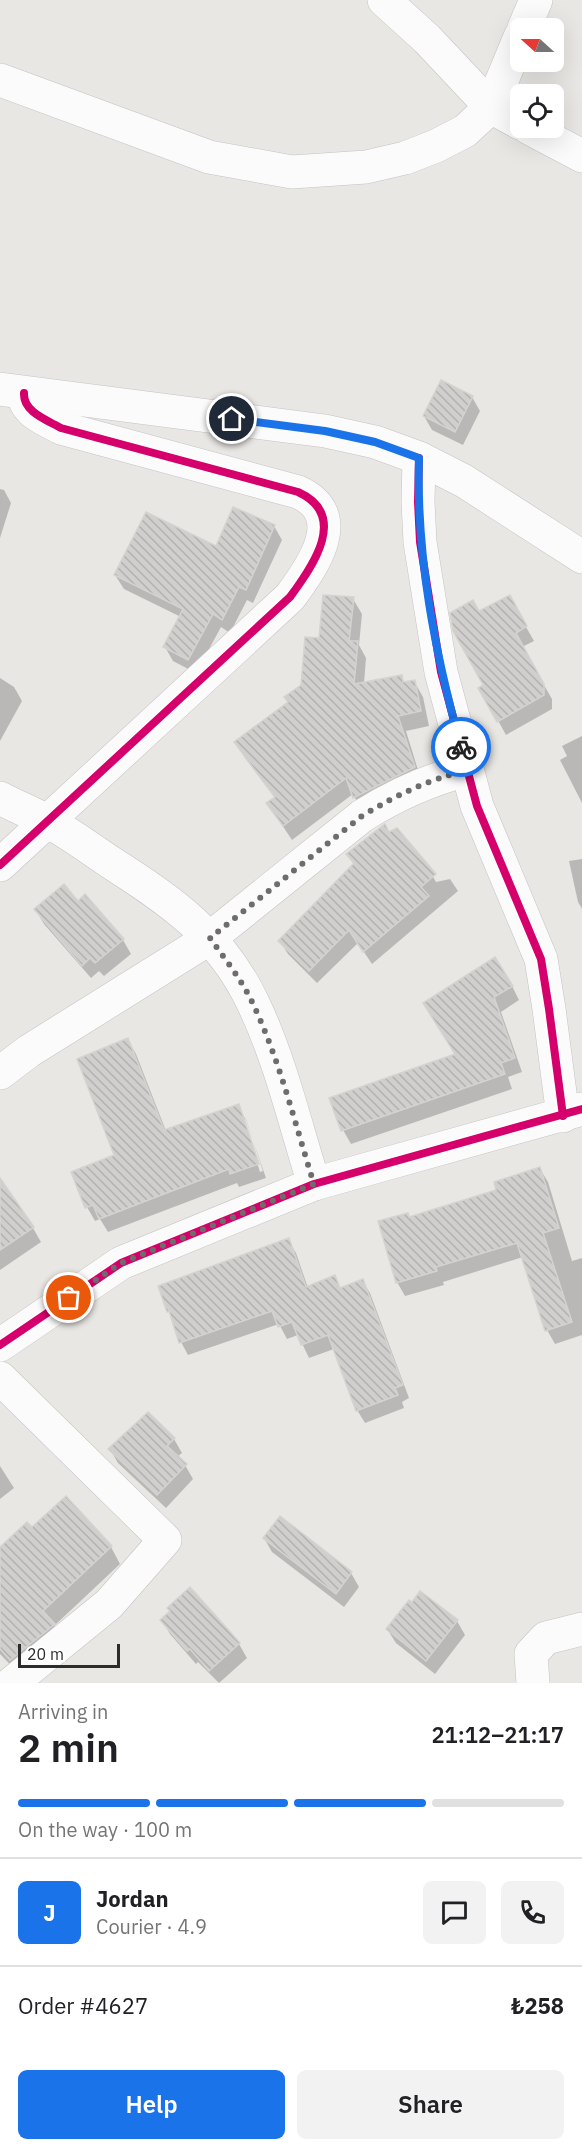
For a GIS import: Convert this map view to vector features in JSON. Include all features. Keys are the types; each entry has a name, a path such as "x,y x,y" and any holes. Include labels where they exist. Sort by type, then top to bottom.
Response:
{"street":[{"path":"384,0 427,39 491,107 510,117"},
{"path":"528,18 536,0"},
{"path":"0,80 209,157 292,172 366,167 405,158 436,146 465,131 491,107 510,61"},
{"path":"548,138 582,156"},
{"path":"12,391 325,431 375,442 419,458 464,481 582,557"},
{"path":"0,865 46,820 290,597 314,561 325,525 320,509 310,497 61,428 31,411 12,391"},
{"path":"0,1345 121,1263 314,1184 572,1113 549,1009 541,959 477,806 441,672 422,554 418,502 419,458"},
{"path":"0,1073 29,1051 210,938 362,816 414,787 467,770"},
{"path":"0,798 46,820 163,896 187,915 210,938 232,967 252,1002 268,1040 314,1184"},
{"path":"0,1378 165,1540 109,1604 12,1683"},
{"path":"532,1683 531,1654 546,1638 582,1629"}],"building":[{"path":"441,380 473,396 455,432 423,416"},
{"path":"233,507 275,525 246,590 239,587 222,620 213,614 188,660 163,647 183,609 114,575 146,512 216,546"},
{"path":"323,595 354,597 349,641 358,641 354,684 402,675 403,682 415,680 421,711 398,716 415,767 353,798 346,778 283,826 266,803 275,797 234,742 288,702 284,697 301,685 305,637 319,638"},
{"path":"510,595 527,626 516,633 544,684 544,695 497,722 478,688 483,685 453,631 450,613 473,600 479,611"},
{"path":"385,824 389,832 397,828 436,874 421,887 429,896 363,952 349,930 309,971 278,941 354,863 346,854"},
{"path":"64,884 78,901 85,894 124,939 95,963 90,958 82,966 34,909"},
{"path":"495,957 513,986 494,997 515,1058 501,1063 505,1074 341,1131 329,1098 455,1054 423,1003"},
{"path":"128,1038 164,1130 239,1104 259,1164 230,1174 229,1169 99,1219 93,1205 85,1208 71,1172 114,1155 77,1059"},
{"path":"540,1167 559,1228 543,1233 572,1322 545,1331 517,1243 436,1267 437,1271 396,1283 378,1221 408,1213 409,1217 496,1190 494,1182"},
{"path":"0,1178 34,1227 0,1250"},
{"path":"289,1238 306,1287 335,1275 340,1288 363,1279 403,1385 395,1388 398,1395 356,1411 328,1335 301,1345 292,1322 278,1327 272,1311 179,1343 158,1286"},
{"path":"148,1412 175,1438 167,1446 187,1464 157,1495 108,1449"},
{"path":"66,1496 112,1546 43,1611 55,1624 10,1660 0,1649 0,1547 27,1522 32,1527"},
{"path":"280,1516 352,1572 336,1594 263,1538"},
{"path":"190,1587 240,1643 209,1671 190,1649 187,1651 160,1620 170,1611 167,1608"},
{"path":"420,1591 458,1620 426,1661 386,1629 409,1600 412,1602"}],"cycle path":[{"path":"0,865 290,597 316,556 322,542 324,527 322,514 313,502 298,492 61,428 32,410 27,405 24,393"},
{"path":"419,458 420,542 441,672 477,806 541,959 563,1116"},
{"path":"0,1345 121,1263 314,1184 582,1109"}],"way so far":[{"path":"69,1298 121,1263 314,1184 268,1040 252,1002 232,967 210,938 362,816 414,787 467,770 461,747"}],"route":[{"path":"232,419 325,431 375,442 419,458 420,542 441,672 461,747"}]}
